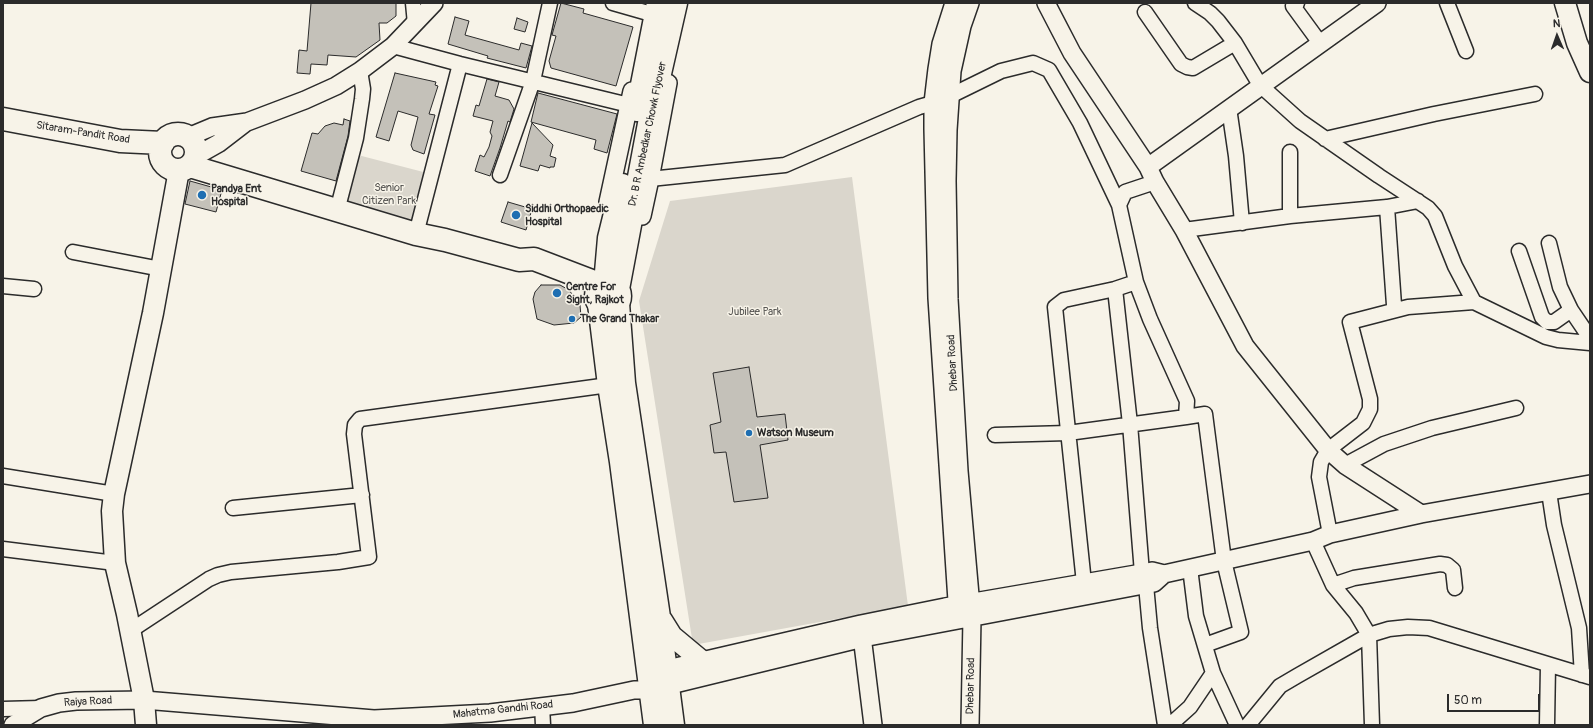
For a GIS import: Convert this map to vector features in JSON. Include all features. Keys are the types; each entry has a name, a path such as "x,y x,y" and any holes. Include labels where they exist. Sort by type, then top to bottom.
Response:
{"main road":[{"name":"Dr. B R Ambedkar Chowk Flyover","path":"606,293 614,264 618,239 651,113 676,3"},
{"path":"1565,3 1577,43 1590,72"},
{"name":"Dr. B R Ambedkar Chowk Flyover","path":"618,239 618,205 652,6"},
{"name":"Sitaram-Pandit Road","path":"3,119 120,141 179,155 337,211 416,234 446,240 519,260 534,260 606,293"},
{"path":"146,725 144,700 115,563 112,528 114,494 154,313 179,155"},
{"path":"606,293 616,384 620,462 644,685 654,725"},
{"path":"616,384 660,616 674,725"},
{"path":"660,616 672,636 702,661"}],"street":[{"path":"413,3 415,24"},
{"path":"179,155 212,127 247,122 306,100 336,86 360,71 393,46 434,3"},
{"path":"500,175 532,81 550,3"},
{"path":"612,3 652,6 608,201 601,248 601,254 614,264 633,254 650,179 673,57 685,3"},
{"name":"Dhebar Road","path":"954,3 942,44 933,103 937,298 964,612"},
{"name":"Dhebar Road","path":"970,3 956,48 952,71 947,181 949,298 959,471 970,725"},
{"path":"1046,3 1072,53 1152,174 1184,230 1245,346 1328,450 1345,465 1421,514"},
{"path":"1195,3 1214,17 1235,43 1260,85 1300,121 1428,208 1435,216 1456,266 1474,302"},
{"path":"1297,3 1293,6 1320,43"},
{"path":"1119,205 1125,192 1152,174 1229,108 1377,3"},
{"path":"1448,3 1466,51"},
{"path":"1145,12 1181,64 1187,67 1193,68 1235,43"},
{"path":"393,46 460,64 629,105"},
{"path":"650,179 785,164 919,107 950,96 1001,71 1033,63 1049,70 1080,123 1119,205 1136,282 1150,319 1187,401 1186,417"},
{"path":"416,234 460,64"},
{"path":"337,211 356,138 362,99 360,71"},
{"path":"1325,139 1434,114 1535,94"},
{"path":"1229,108 1236,156 1242,223"},
{"path":"1290,152 1290,216"},
{"path":"1184,230 1290,216 1387,207 1418,201"},
{"path":"1387,207 1394,305 1399,309"},
{"path":"1549,243 1555,272 1560,287 1571,310 1590,338"},
{"path":"1519,251 1542,317 1547,322 1554,322 1571,310"},
{"path":"73,252 161,269"},
{"path":"1084,583 1055,307 1064,300 1115,289 1136,282"},
{"path":"3,286 34,289"},
{"path":"1115,289 1130,424 1144,579 1165,725"},
{"path":"1330,534 1319,477 1321,462 1328,450 1363,422 1370,409 1370,399 1350,322 1408,307 1474,302 1546,337 1558,340 1590,343"},
{"path":"130,631 218,574 338,562 370,556 354,434 355,425 360,419 616,384"},
{"path":"1345,465 1384,444 1432,428 1516,408"},
{"path":"995,435 1068,433 1205,414 1224,561 1241,632 1205,645"},
{"path":"3,476 114,494"},
{"path":"964,612 1084,583 1144,579 1154,583 1164,574 1314,541 1330,534 1421,514 1590,484"},
{"path":"1248,725 1280,686 1370,635 1389,629 1408,627 1429,628 1586,676 1579,628 1554,525 1548,492"},
{"path":"233,508 362,495"},
{"path":"1314,541 1333,585 1356,613 1370,635 1372,725"},
{"path":"3,550 115,563"},
{"path":"1333,585 1354,578 1440,564 1447,565 1452,570 1456,588"},
{"path":"1190,568 1196,616 1213,673 1237,725"},
{"path":"668,677 702,661 1144,579"},
{"path":"668,677 862,631"},
{"path":"862,631 873,725"},
{"path":"1547,725 1548,665"},
{"path":"1170,725 1190,707 1213,673"},
{"name":"Mahatma Gandhi Road","path":"144,700 396,722 490,719 542,706 573,703 644,685 668,677"},
{"name":"Raiya Road","path":"13,725 40,708 59,703 76,701 144,700"},
{"path":"542,706 544,725"},
{"path":"3,709 40,708"}],"green space":[{"name":"Senior Citizen Park","path":"354,154 431,174 416,234 337,211"},
{"name":"Jubilee Park","path":"852,177 908,606 693,645 639,301 670,201"}],"building":[{"path":"311,3 396,3 396,16 387,23 379,23 380,40 356,57 328,55 327,65 311,64 310,74 297,73 299,50 307,51"},
{"path":"561,3 584,9 583,13 633,27 616,86 551,68 549,61 556,36 552,35"},
{"path":"455,17 469,21 465,35 519,50 521,43 532,46 526,68 487,58 488,56 448,44"},
{"path":"517,18 528,22 525,32 514,29"},
{"path":"395,73 436,82 435,85 438,86 429,114 435,115 424,154 413,150 411,145 418,117 398,111 389,141 376,137"},
{"path":"487,79 499,82 495,96 509,100 514,109 510,122 508,121 490,176 475,171 480,155 484,157 489,147 492,136 490,132 493,121 473,116 476,105 479,106"},
{"path":"538,93 617,114 607,153 594,149 596,140 531,122"},
{"path":"344,119 350,121 348,136 336,181 301,171 312,133 318,134 325,126 334,123 343,125"},
{"path":"532,123 553,145 550,156 556,158 554,167 550,168 540,165 538,171 520,166"},
{"path":"190,181 222,190 216,212 185,204"},
{"path":"508,202 532,209 526,230 501,222"},
{"path":"541,285 560,285 569,290 580,305 581,317 574,323 554,325 537,319 533,299 535,292"},
{"name":"Watson Museum","path":"749,367 757,417 785,414 788,440 760,445 768,498 734,502 726,452 714,453 710,425 721,422 713,373"}],"place":[{"name":"Pandya Ent Hospital","path":"202,195"},
{"name":"Siddhi Orthopaedic Hospital","path":"516,215"},
{"name":"Centre For Sight, Rajkot","path":"557,293"},
{"name":"The Grand Thakar","path":"572,319"},
{"name":"Watson Museum","path":"749,433"}]}
